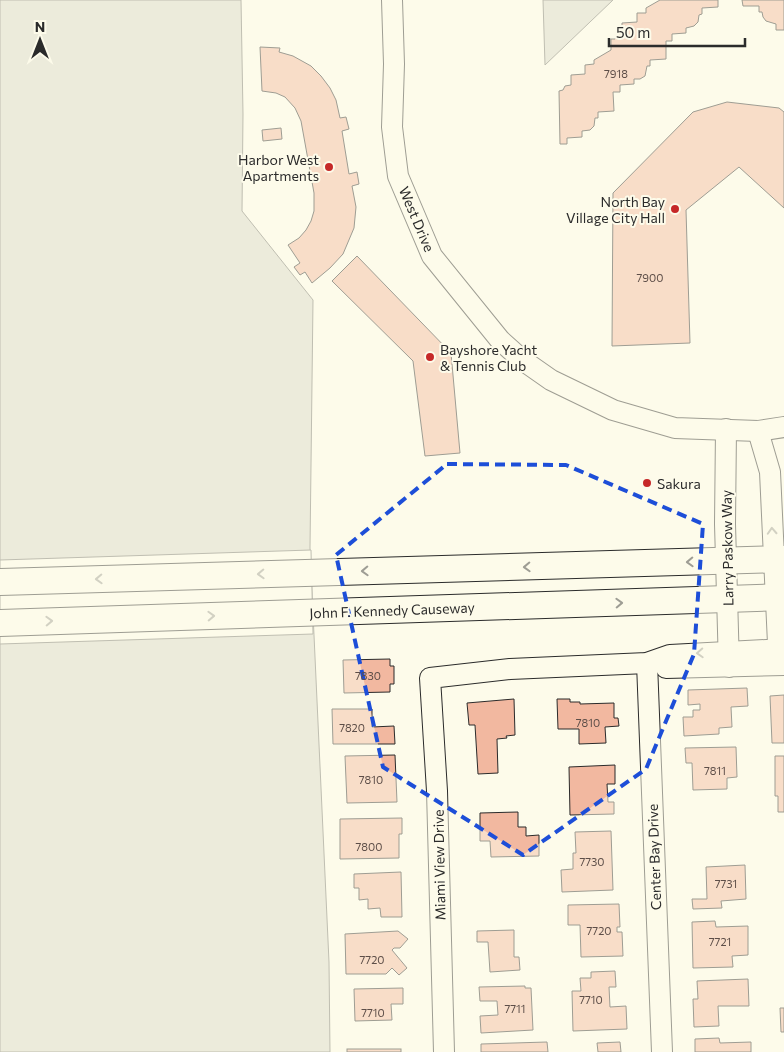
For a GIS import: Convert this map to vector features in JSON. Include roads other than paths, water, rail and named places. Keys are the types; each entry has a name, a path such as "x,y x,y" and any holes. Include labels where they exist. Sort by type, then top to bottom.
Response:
{"main road":[{"path":"0,582 779,559"},
{"name":"John F. Kennedy Causeway","path":"0,623 779,598"}],"street":[{"name":"West Drive","path":"392,0 394,64 392,127 398,176 432,256 500,340 521,359 551,380 613,410 675,428 726,429"},
{"path":"726,429 758,431 784,427"},
{"name":"Larry Paskow Way","path":"726,429 726,561 729,659"},
{"path":"647,663 669,669 729,659 781,657 779,559 770,472 758,431"},
{"name":"Miami View Drive","path":"444,1052 437,791 430,678 510,669 647,663"},
{"name":"Center Bay Drive","path":"647,663 662,1052"}],"place":[{"name":"Harbor West Apartments","path":"329,167"},
{"name":"North Bay Village City Hall","path":"675,209"},
{"name":"Bayshore Yacht & Tennis Club","path":"430,357"},
{"name":"Sakura","path":"647,483"}]}
